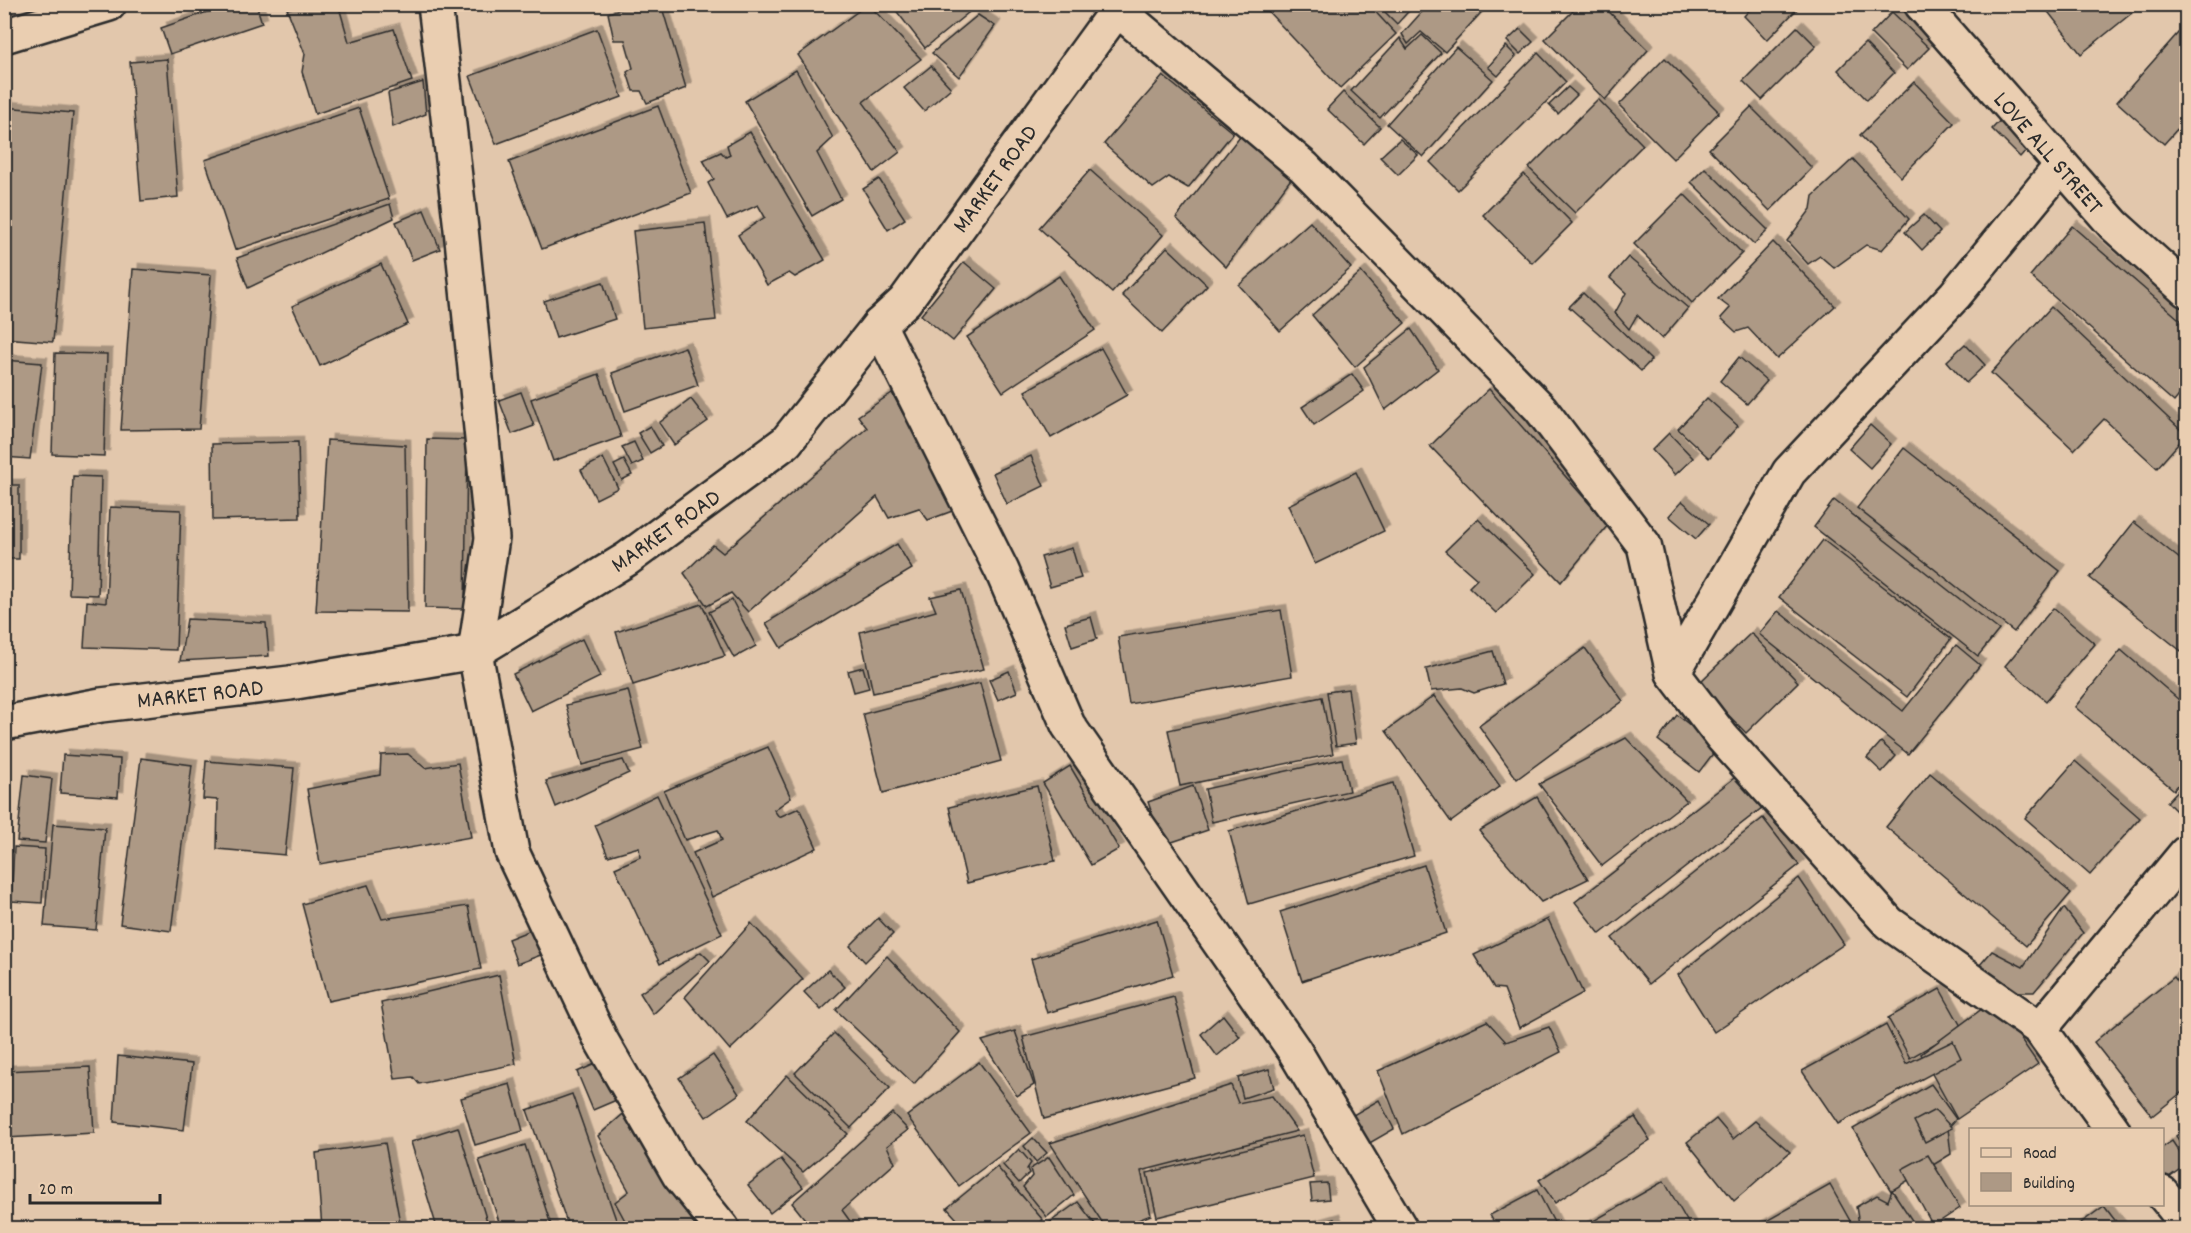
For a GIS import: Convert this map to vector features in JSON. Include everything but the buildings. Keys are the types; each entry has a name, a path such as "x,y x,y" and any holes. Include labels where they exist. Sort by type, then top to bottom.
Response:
{"street":[{"path":"4,36 109,4"},
{"path":"435,4 461,229 492,538 475,652 512,852 601,1040 679,1175 722,1228"},
{"name":"LOVE ALL STREET","path":"1921,4 2114,225 2187,290"},
{"path":"1120,7 1304,167 1540,408 1644,545 1673,673 1722,737 1890,923 2040,1029 2112,1128"},
{"name":"MARKET ROAD","path":"4,723 101,705 290,683 475,652 627,559 786,442 879,325 905,301 1120,7"},
{"path":"1673,673 1789,472 1955,295 2061,166"},
{"path":"879,325 1002,571 1068,724 1294,1050 1400,1228"},
{"path":"2040,1029 2187,853"},
{"path":"2164,1194 2187,1223"}]}
